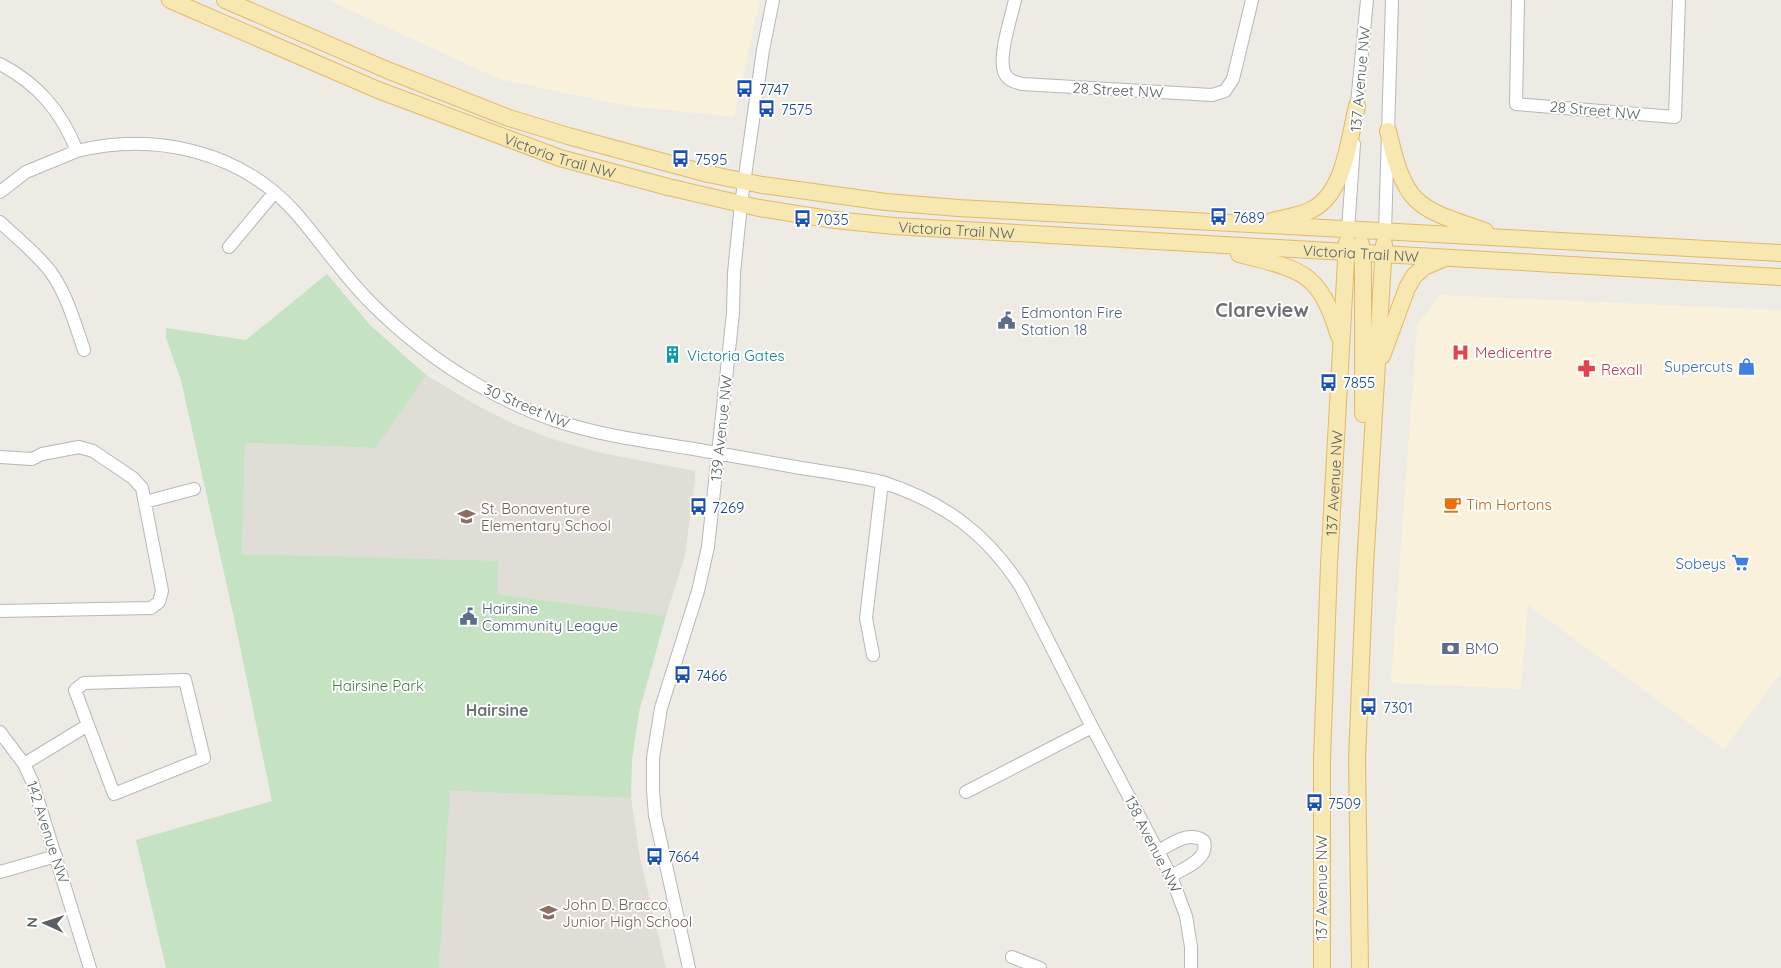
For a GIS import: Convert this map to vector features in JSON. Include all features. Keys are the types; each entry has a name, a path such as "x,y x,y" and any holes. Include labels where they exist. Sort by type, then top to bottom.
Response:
{"main road":[{"name":"Victoria Trail NW","path":"170,0 378,90 560,158 650,183 741,204 835,220 894,226 1781,277"},
{"name":"Victoria Trail NW","path":"225,0 387,70 509,118 633,154 744,182 825,195 886,202 1253,225 1781,253"},
{"path":"1253,225 1305,213 1315,208 1331,194 1339,178 1357,106"},
{"path":"1388,131 1399,174 1411,196 1419,204 1444,218 1503,238"},
{"path":"1348,230 1361,244 1355,253 1368,516"},
{"name":"137 Avenue NW","path":"1360,968 1358,943 1357,758 1368,516 1385,232"},
{"path":"1206,245 1285,265 1308,277 1319,288 1330,309 1342,347"},
{"name":"137 Avenue NW","path":"1322,968 1322,759 1329,565 1342,347 1355,253"},
{"path":"1376,372 1407,288 1414,276 1424,267 1446,258"}],"street":[{"name":"139 Avenue NW","path":"689,968 655,816 652,758 661,708 698,591 711,525 733,313 734,273 741,204 763,50 773,0"},
{"name":"28 Street NW","path":"1015,0 1002,62 1006,76 1014,82 1212,95 1225,90 1230,85 1252,0"},
{"name":"137 Avenue NW","path":"1348,230 1367,0"},
{"name":"137 Avenue NW","path":"1385,232 1392,0"},
{"name":"28 Street NW","path":"1518,0 1516,104 1675,117 1679,0"},
{"path":"0,64 27,80 45,97 66,125 77,151 26,172 0,192"},
{"name":"30 Street NW","path":"77,151 103,145 131,143 166,144 186,148 224,161 242,170 274,193 294,212 370,302 422,348 474,383 537,413 584,429 634,440 882,482 918,495 945,509 974,530 994,551"},
{"path":"229,247 274,193"},
{"path":"0,222 51,273 65,298 84,350"},
{"path":"0,457 32,459 42,454 79,447 93,451 133,478 142,488 162,591 159,602 151,608 0,612"},
{"path":"873,655 866,618 882,482"},
{"path":"144,502 194,489"},
{"name":"138 Avenue NW","path":"994,551 1021,587 1092,728 1171,876 1186,916 1191,947 1191,968"},
{"path":"185,680 204,758 114,794 88,725 74,690 84,683 185,680"},
{"path":"24,764 88,725"},
{"path":"966,792 1092,728"},
{"name":"142 Avenue NW","path":"0,732 24,764 32,781 90,968"},
{"path":"1158,851 1190,836 1199,838 1204,842 1204,853 1199,860 1171,876"},
{"path":"0,872 56,856"},
{"path":"1012,957 1040,968"}],"shaded area":[{"path":"328,0 760,0 734,117 628,106 499,79"},
{"path":"1440,295 1781,310 1781,673 1724,749 1528,605 1521,689 1391,683 1417,325"},
{"name":"St. Bonaventure Elementary School","path":"426,375 480,407 514,424 549,438 601,453 695,471 685,555 666,616 496,594 497,562 242,554 245,443 376,448"},
{"name":"John D. Bracco Junior High School","path":"450,791 631,798 640,858 666,968 439,968"}],"green space":[{"name":"Hairsine Park","path":"327,274 370,325 426,375 376,448 245,443 242,554 498,561 497,594 666,616 639,712 632,759 631,798 450,791 439,968 166,968 136,840 272,801 233,613 181,380 166,338 166,328 246,340"}],"place":[{"name":"7747","path":"745,89"},
{"name":"7575","path":"767,109"},
{"name":"7595","path":"681,159"},
{"name":"7689","path":"1219,217"},
{"name":"7035","path":"802,219"},
{"name":"Edmonton Fire Station 18","path":"1007,321"},
{"name":"Medicentre","path":"1461,352"},
{"name":"Victoria Gates","path":"673,355"},
{"name":"Supercuts","path":"1747,366"},
{"name":"Rexall","path":"1587,369"},
{"name":"7855","path":"1329,382"},
{"name":"Tim Hortons","path":"1452,504"},
{"name":"7269","path":"698,507"},
{"name":"St. Bonaventure Elementary School","path":"467,517"},
{"name":"Sobeys","path":"1740,563"},
{"name":"Hairsine Community League","path":"468,617"},
{"name":"BMO","path":"1451,648"},
{"name":"7466","path":"682,675"},
{"name":"7301","path":"1369,707"},
{"name":"7509","path":"1314,803"},
{"name":"7664","path":"654,856"},
{"name":"John D. Bracco Junior High School","path":"548,913"}],"district":[{"name":"Clareview","path":"1262,309"},
{"name":"Hairsine","path":"497,710"}]}
